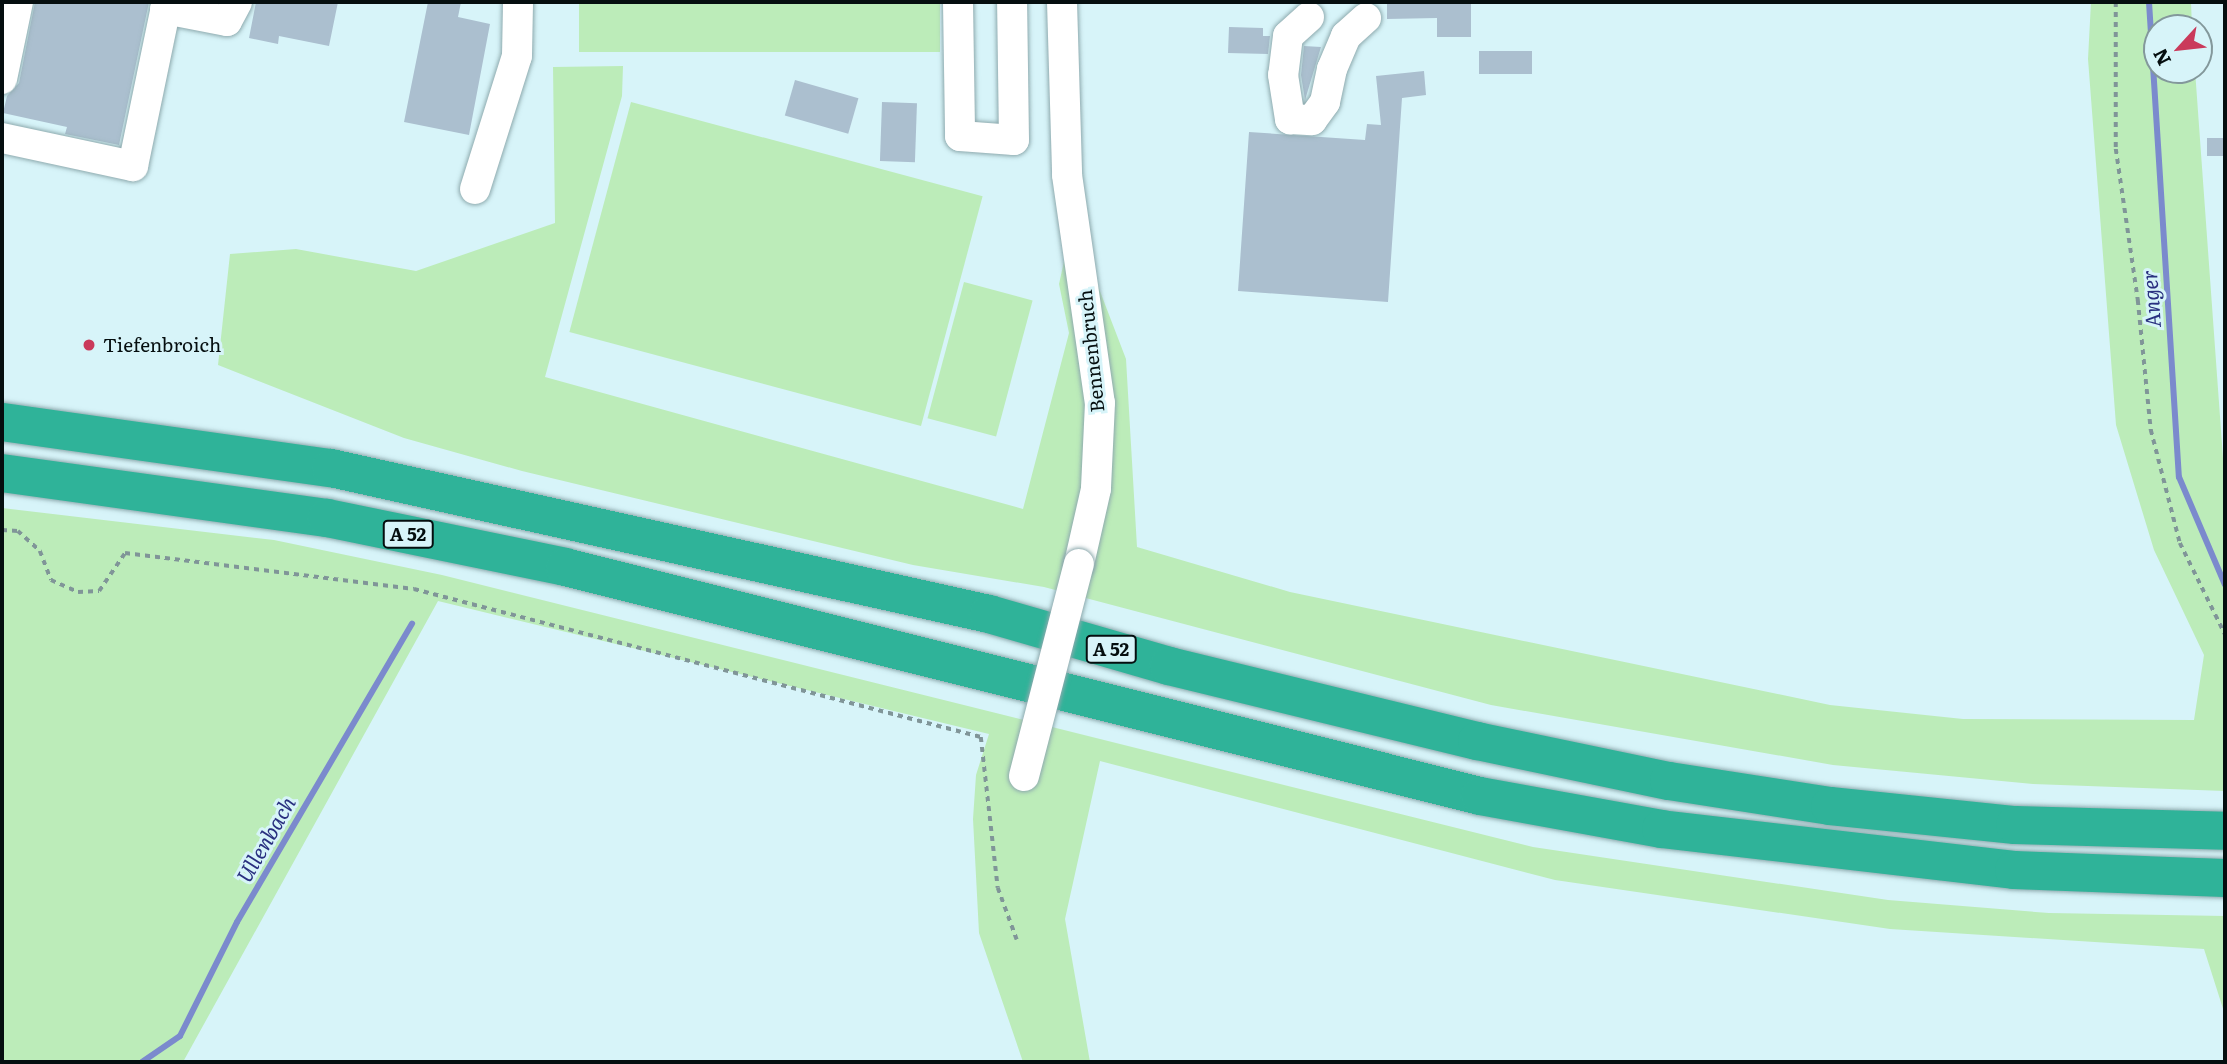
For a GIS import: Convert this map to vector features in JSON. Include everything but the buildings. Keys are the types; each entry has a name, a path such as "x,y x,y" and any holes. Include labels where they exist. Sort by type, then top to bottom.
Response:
{"highway":[{"name":"A 52","path":"2,422 331,468 989,614 1183,669 1477,741 1670,781 1830,806 2015,825 2225,831"},
{"name":"A 52","path":"2,473 327,518 565,567 1480,796 1661,829 2014,870 2225,878"}],"lane":[{"path":"2,79 18,2"},
{"path":"2,138 133,166 166,5 228,21 237,2"},
{"path":"475,189 517,56 518,2"},
{"path":"958,2 960,136 1014,140 1012,2"},
{"name":"Bennenbruch","path":"1024,776 1096,489 1100,403 1067,175 1062,2"},
{"path":"1309,10 1368,10 1346,36 1332,69 1325,102 1312,120 1290,120 1283,75 1288,36 1309,10"}],"path":[{"path":"2116,2 2116,149 2138,300 2151,430 2180,543 2225,634"},
{"path":"2,530 18,531 40,551 51,580 78,592 99,592 125,553 414,589 981,737 998,888 1017,940"},
{"path":"2225,746 2225,772"}],"green space":[{"path":"579,2 940,2 940,52 579,52"},
{"path":"2091,2 2191,2 2191,14 2143,14 2143,84 2196,84 2225,486 2225,791 2033,784 1833,765 1491,705 1044,587 913,565 522,471 404,438 218,365 230,254 296,249 416,271 555,223 553,67 623,66 622,96 545,377 1023,509 1069,333 1059,284 1073,221 1126,359 1137,547 1290,592 1830,705 1963,719 2194,720 2204,655 2154,550 2116,425 2088,59"},
{"path":"631,102 983,196 921,426 569,332"},
{"path":"964,282 1033,300 996,437 928,418"},
{"path":"2,508 274,540 442,575 1533,847 1888,900 2049,913 2225,916 2225,1015 2204,949 1890,929 1555,880 1100,761 1065,919 1090,1062 1023,1062 979,933 973,819 976,775 989,734 438,601 183,1062 2,1062"}],"waterway":[{"name":"Anger","path":"2149,2 2179,477 2225,585"},
{"name":"Ullenbach","path":"142,1062 180,1036 237,922 412,624"}],"place":[{"name":"Tiefenbroich","path":"89,345"}]}
